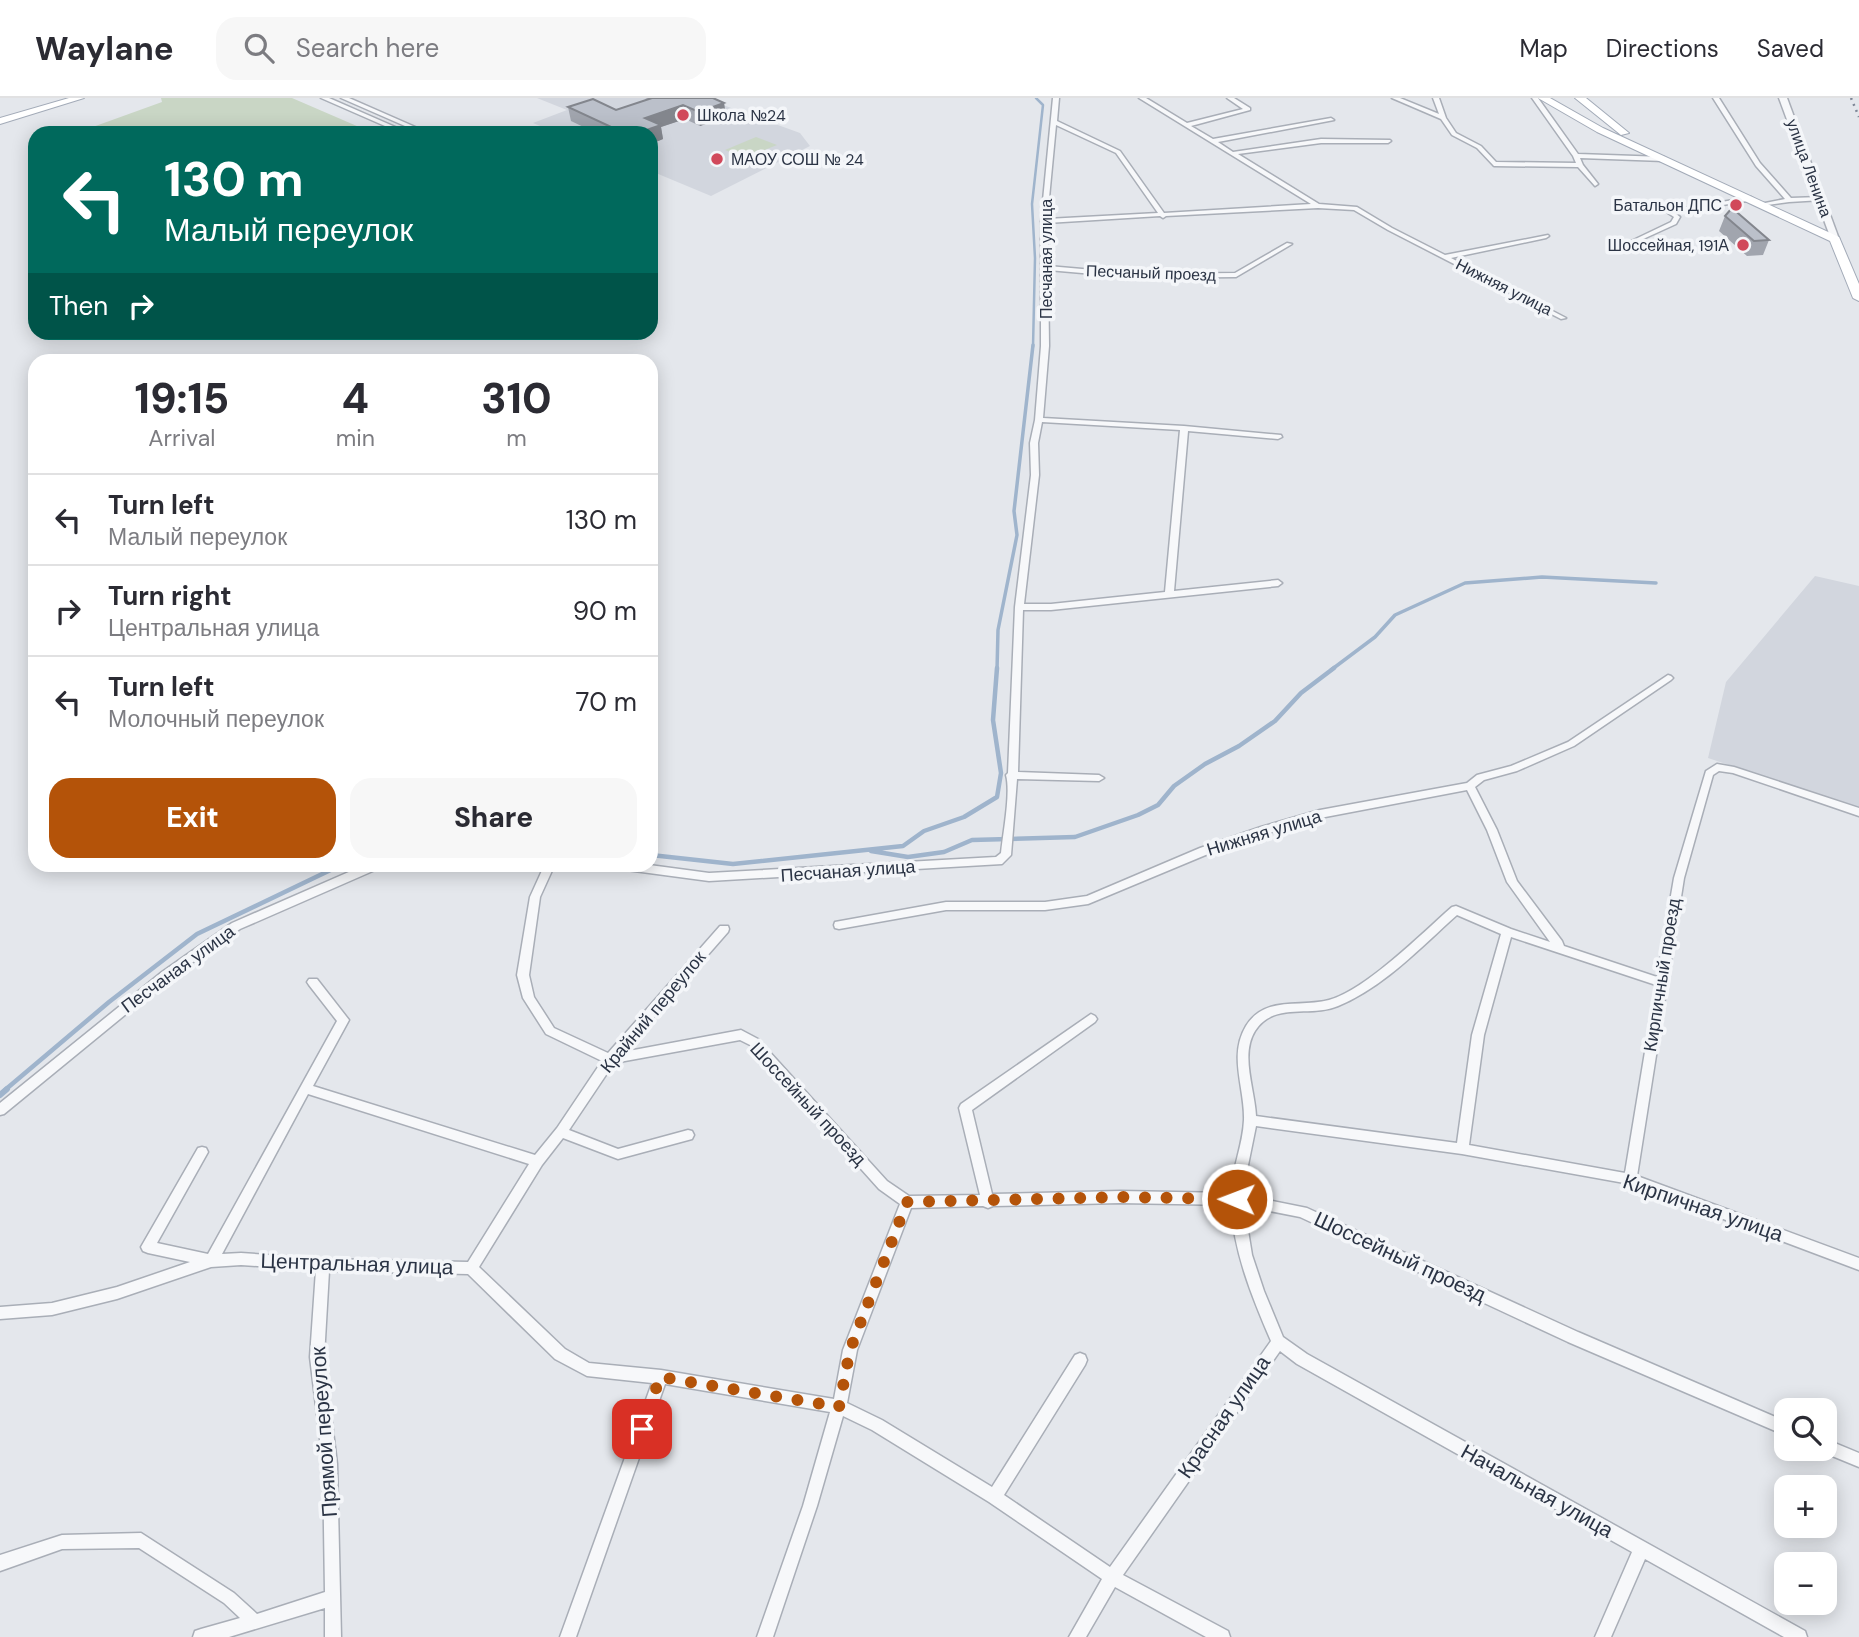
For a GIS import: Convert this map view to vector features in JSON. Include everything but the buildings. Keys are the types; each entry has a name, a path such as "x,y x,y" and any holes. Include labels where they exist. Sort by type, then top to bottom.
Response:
{"main road":[{"path":"0,121 79,98"},
{"path":"1543,98 1601,130 1835,239 1859,298"},
{"path":"1580,98 1630,142"}],"street":[{"path":"324,98 390,126"},
{"path":"344,98 410,126"},
{"name":"Песчаная улица","path":"658,870 709,877 998,861 1006,855 1020,607 1035,475 1034,443 1039,420 1045,346 1044,221 1056,98"},
{"name":"Нижняя улица","path":"1142,98 1318,206 1355,208 1563,318"},
{"path":"1187,125 1248,109 1230,98"},
{"path":"1395,98 1443,118"},
{"path":"1436,98 1443,118 1454,134 1479,147 1494,164 1580,165"},
{"path":"1535,98 1595,184"},
{"path":"1716,98 1770,182 1789,200"},
{"name":"улица Ленина","path":"1783,98 1835,239"},
{"path":"1214,141 1331,120"},
{"path":"1053,121 1118,152 1163,216"},
{"path":"1235,153 1321,141 1388,141"},
{"path":"1576,156 1664,159"},
{"path":"1628,244 1674,223 1677,218 1670,212 1751,199"},
{"path":"1762,205 1789,200 1820,199"},
{"path":"1044,221 1318,206"},
{"name":"Нижняя улица","path":"1444,257 1546,236"},
{"name":"Песчаный проезд","path":"1046,268 1139,276 1236,275 1289,244"},
{"path":"1039,420 1184,428 1278,437"},
{"path":"1169,595 1184,428"},
{"path":"1020,607 1051,607 1278,583"},
{"name":"Нижняя улица","path":"839,925 946,906 1045,906 1088,900 1204,850 1265,830 1321,814 1470,786 1481,777 1514,769 1571,744 1668,678"},
{"name":"Кирпичный проезд","path":"1630,1180 1679,878 1709,773 1717,767 1734,770 1859,812"},
{"path":"1011,775 1099,778"},
{"path":"1470,786 1492,830 1512,882 1558,944 1558,949"},
{"name":"Песчаная улица","path":"0,1110 155,983 236,926 360,872"},
{"path":"546,872 534,897 523,975 529,998 550,1031 610,1059"},
{"name":"Красная улица","path":"1077,1637 1112,1577 1278,1342 1245,1247 1237,1199 1250,1120 1241,1064 1249,1031 1263,1015 1280,1009 1331,1004 1356,992 1456,910 1507,932 1660,982"},
{"name":"Крайний переулок","path":"471,1268 538,1160 561,1132 610,1059 724,929"},
{"path":"1462,1149 1478,1035 1507,932"},
{"path":"211,1261 343,1020 313,982"},
{"path":"988,1202 965,1108 1091,1020"},
{"name":"Шоссейный проезд","path":"610,1059 741,1035 754,1042 883,1185 907,1202 1120,1197 1237,1199 1302,1212 1573,1337 1774,1423"},
{"path":"307,1088 538,1160"},
{"name":"Кирпичная улица","path":"1250,1120 1462,1149 1630,1180 1859,1264"},
{"path":"561,1132 618,1154 688,1135"},
{"name":"Центральная улица","path":"202,1152 148,1247 211,1261"},
{"path":"765,1637 810,1506 839,1407 850,1350 907,1202"},
{"name":"Центральная улица","path":"0,1312 52,1309 117,1293 211,1261 241,1259 323,1265 471,1268 560,1354 587,1369 660,1377 839,1407 877,1425 994,1497 1112,1577 1222,1637"},
{"name":"Прямой переулок","path":"323,1265 317,1357 330,1464 333,1637"},
{"name":"Начальная улица","path":"1278,1342 1641,1550 1799,1637"},
{"path":"994,1497 1080,1360"},
{"path":"568,1637 660,1377"},
{"path":"1837,1451 1859,1460"},
{"path":"0,1563 62,1542 141,1540 229,1598 255,1622"},
{"path":"1603,1637 1641,1550"},
{"path":"201,1637 331,1598"}],"shaded area":[{"name":"МАОУ СОШ № 24","path":"537,98 704,98 800,133 810,146 711,196 658,174 658,126 540,126 533,123 567,110"},
{"path":"1815,576 1859,586 1859,808 1708,758 1726,682"}],"green space":[{"path":"161,98 292,98 357,126 96,126 162,102"},
{"path":"756,137 777,145 745,158 725,150"}],"waterway":[{"path":"1033,347 1035,258 1032,204 1043,105 1036,98"},
{"path":"997,670 998,630 1017,535 1014,511 1033,345"},
{"path":"1331,670 1375,637 1395,615 1465,583 1542,577 1656,583"},
{"path":"658,856 733,864 903,846 924,831 964,817 997,797 1001,773 993,720 997,668"},
{"path":"871,851 908,857 944,852 972,840 1075,837 1138,815 1158,805 1174,786 1205,764 1239,746 1275,721 1301,693 1334,668"},
{"path":"5,1090 109,1002 197,934 326,872"},
{"path":"0,1095 7,1089"}],"railway":[{"path":"1851,98 1859,117"}],"place":[{"name":"Школа №24","path":"683,115"},
{"name":"МАОУ СОШ № 24","path":"717,159"},
{"name":"Батальон ДПС","path":"1736,205"},
{"name":"Шоссейная, 191А","path":"1743,245"}],"route":[{"path":"642,1429 660,1377 839,1407 850,1350 907,1202 1120,1197 1237,1199"}]}
